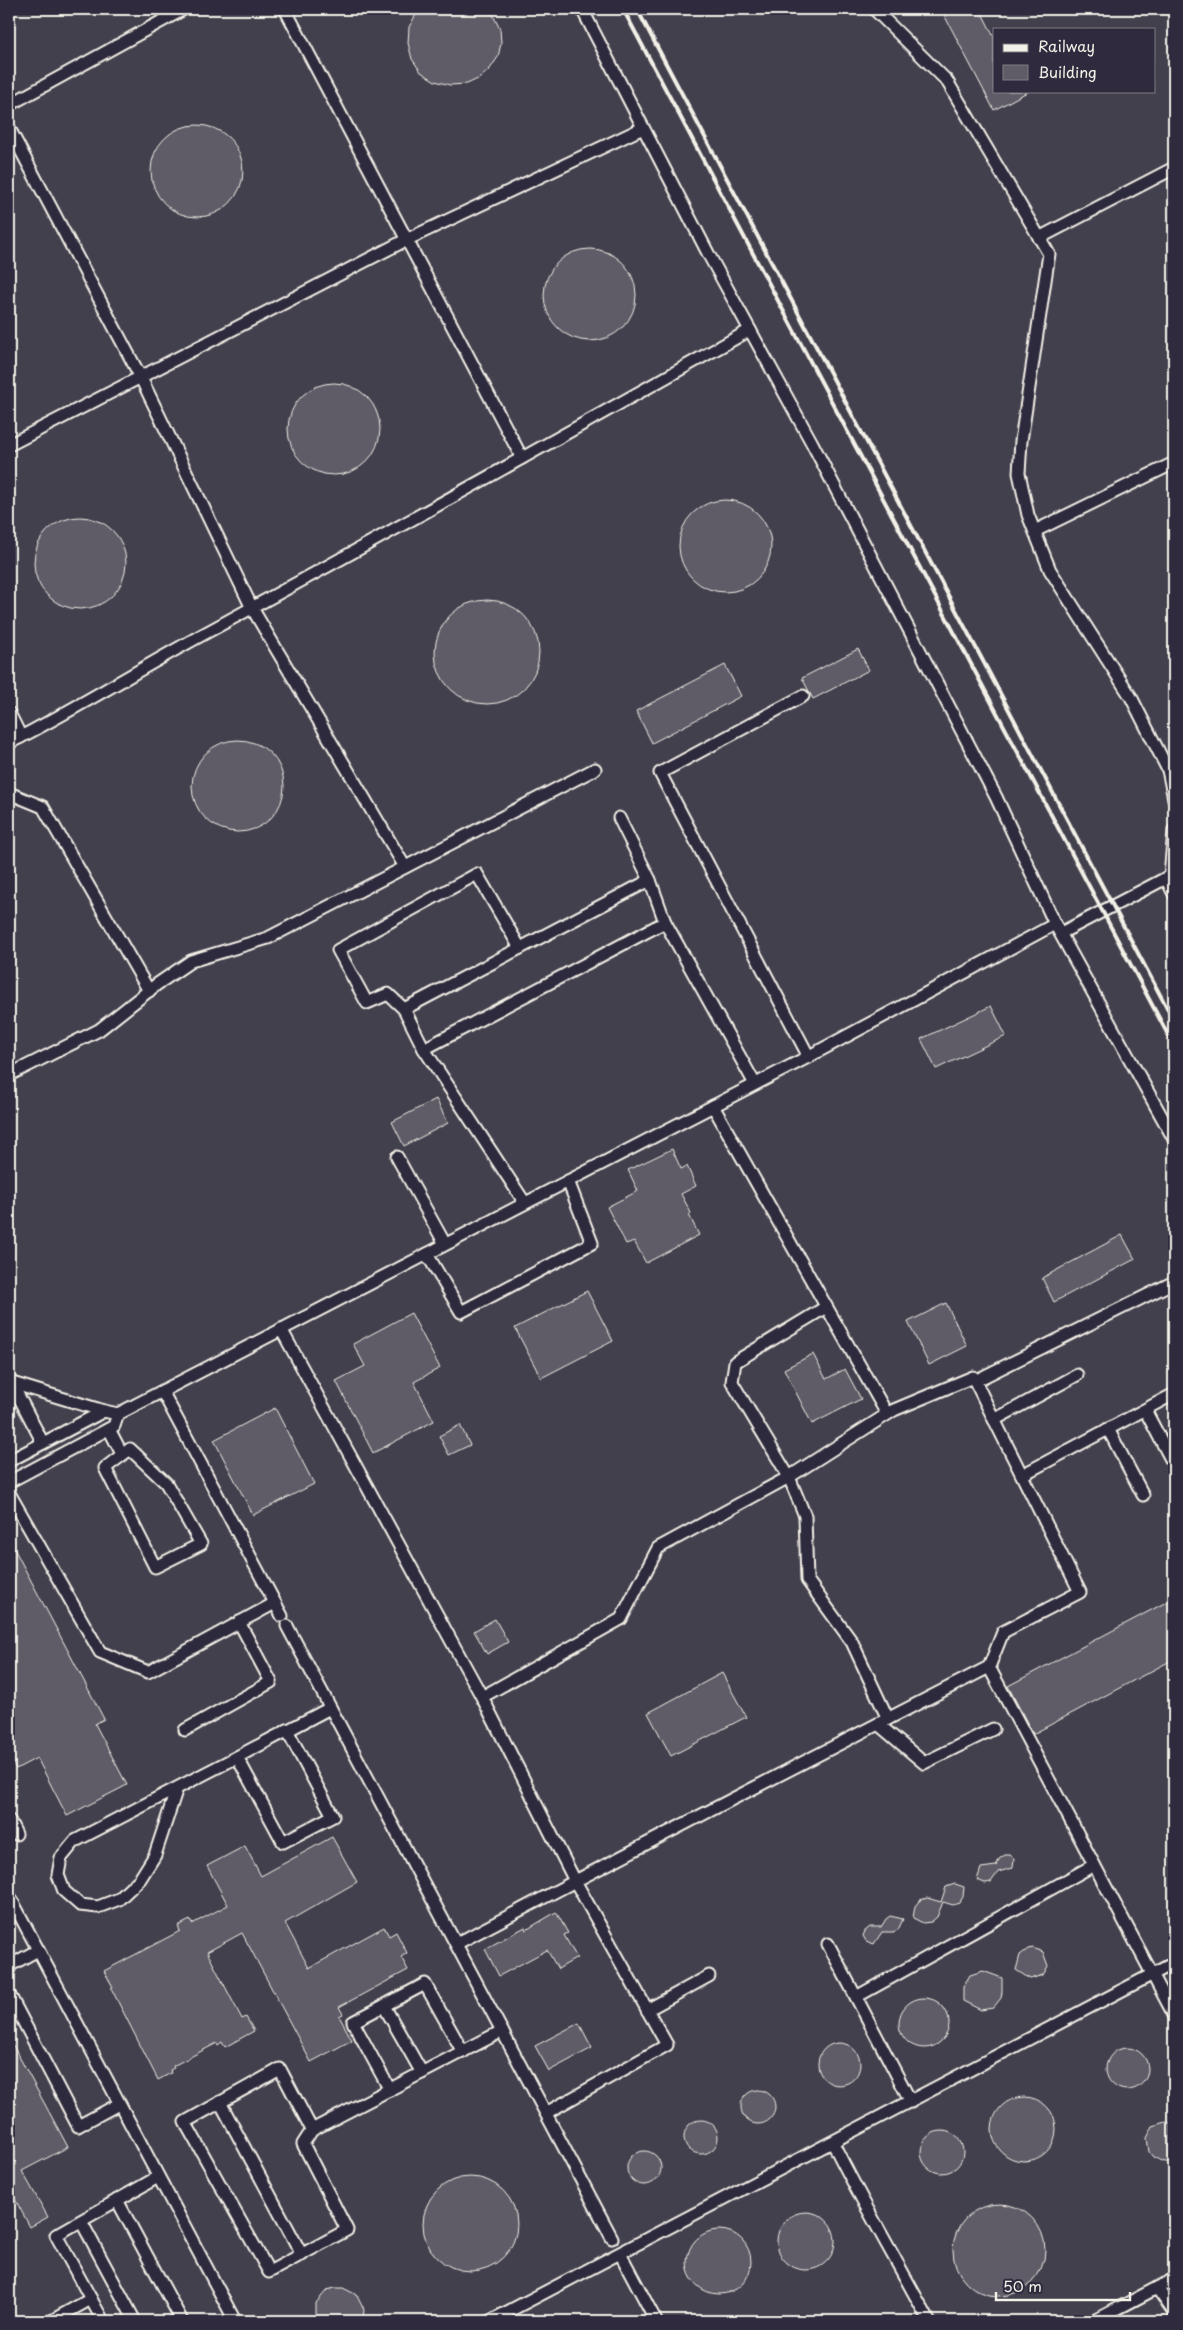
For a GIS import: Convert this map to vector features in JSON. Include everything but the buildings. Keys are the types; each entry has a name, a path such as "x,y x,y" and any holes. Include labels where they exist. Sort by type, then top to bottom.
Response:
{"lane":[{"path":"9,105 184,9"},
{"path":"285,9 522,458"},
{"path":"582,9 996,798 1058,928 1174,1139"},
{"path":"874,9 947,81 1049,254 1021,441 1019,473 1028,516 1050,570 1131,697 1168,770 1174,799"},
{"path":"9,128 140,376 252,608 404,867"},
{"path":"9,445 406,240 643,128"},
{"path":"1039,238 1174,168"},
{"path":"9,743 750,330"},
{"path":"1035,532 1174,463"},
{"path":"803,696 660,773 808,1057"},
{"path":"9,713 22,737"},
{"path":"9,1075 99,1030 191,961 268,938 595,770"},
{"path":"9,792 43,807 149,991"},
{"path":"619,818 650,880 665,922 755,1084"},
{"path":"10,1380 118,1414 1058,928 1170,876 1174,830"},
{"path":"520,948 478,874 338,950 367,1003 388,994 404,1009 424,1049 526,1203"},
{"path":"1166,878 1174,894"},
{"path":"404,1009 650,880"},
{"path":"424,1049 665,922"},
{"path":"713,1106 887,1414"},
{"path":"397,1156 445,1244"},
{"path":"427,1254 461,1312 592,1243 568,1180"},
{"path":"975,1381 1174,1282"},
{"path":"826,1307 735,1362 732,1382 789,1478 805,1516 807,1580 852,1642 883,1721 924,1763 993,1728"},
{"path":"281,1329 482,1697 575,1881 667,2045 546,2114"},
{"path":"994,1420 1077,1375"},
{"path":"456,1944 883,1721 989,1668 1003,1632 1080,1592 973,1377 887,1414 789,1478 658,1548 621,1619 482,1697"},
{"path":"10,1380 43,1443"},
{"path":"162,1391 612,2238"},
{"path":"1022,1475 1174,1394"},
{"path":"1145,1410 1174,1464"},
{"path":"9,1461 104,1411"},
{"path":"9,1482 114,1426 118,1414"},
{"path":"109,1429 122,1454"},
{"path":"1108,1429 1143,1495"},
{"path":"130,1449 166,1483 201,1544 155,1567 105,1468 122,1454 130,1449"},
{"path":"9,1493 100,1652 148,1672 275,1603"},
{"path":"185,1730 271,1682 239,1622"},
{"path":"989,1668 1174,2015"},
{"path":"177,1788 154,1854 140,1879 119,1900 98,1907 80,1905 64,1891 58,1874 61,1858 75,1841 330,1708"},
{"path":"237,1757 283,1842 333,1816 287,1730"},
{"path":"9,1820 16,1834"},
{"path":"856,1997 1094,1865"},
{"path":"9,1895 235,2321"},
{"path":"828,1944 910,2102"},
{"path":"9,1966 38,1950"},
{"path":"490,2321 1174,1963"},
{"path":"647,2010 709,1976"},
{"path":"390,2090 354,2022 425,1984 463,2052"},
{"path":"9,1994 78,2126 119,2104"},
{"path":"384,2006 422,2073"},
{"path":"312,2130 280,2070 185,2122 269,2272 347,2230 303,2144 312,2130 502,2031"},
{"path":"220,2102 302,2254"},
{"path":"833,2143 864,2207 886,2240 929,2321"},
{"path":"102,2321 56,2234 158,2177"},
{"path":"117,2200 182,2321"},
{"path":"81,2221 135,2321"},
{"path":"621,2254 656,2321"},
{"path":"1094,2321 1174,2279"},
{"path":"1157,2288 1174,2312"},
{"path":"53,2321 91,2299"}],"shaded area":[{"path":"9,9 1174,9 1174,2321 9,2321"}],"railway":[{"path":"623,9 1174,1046"},
{"path":"637,9 1174,1021"}]}
